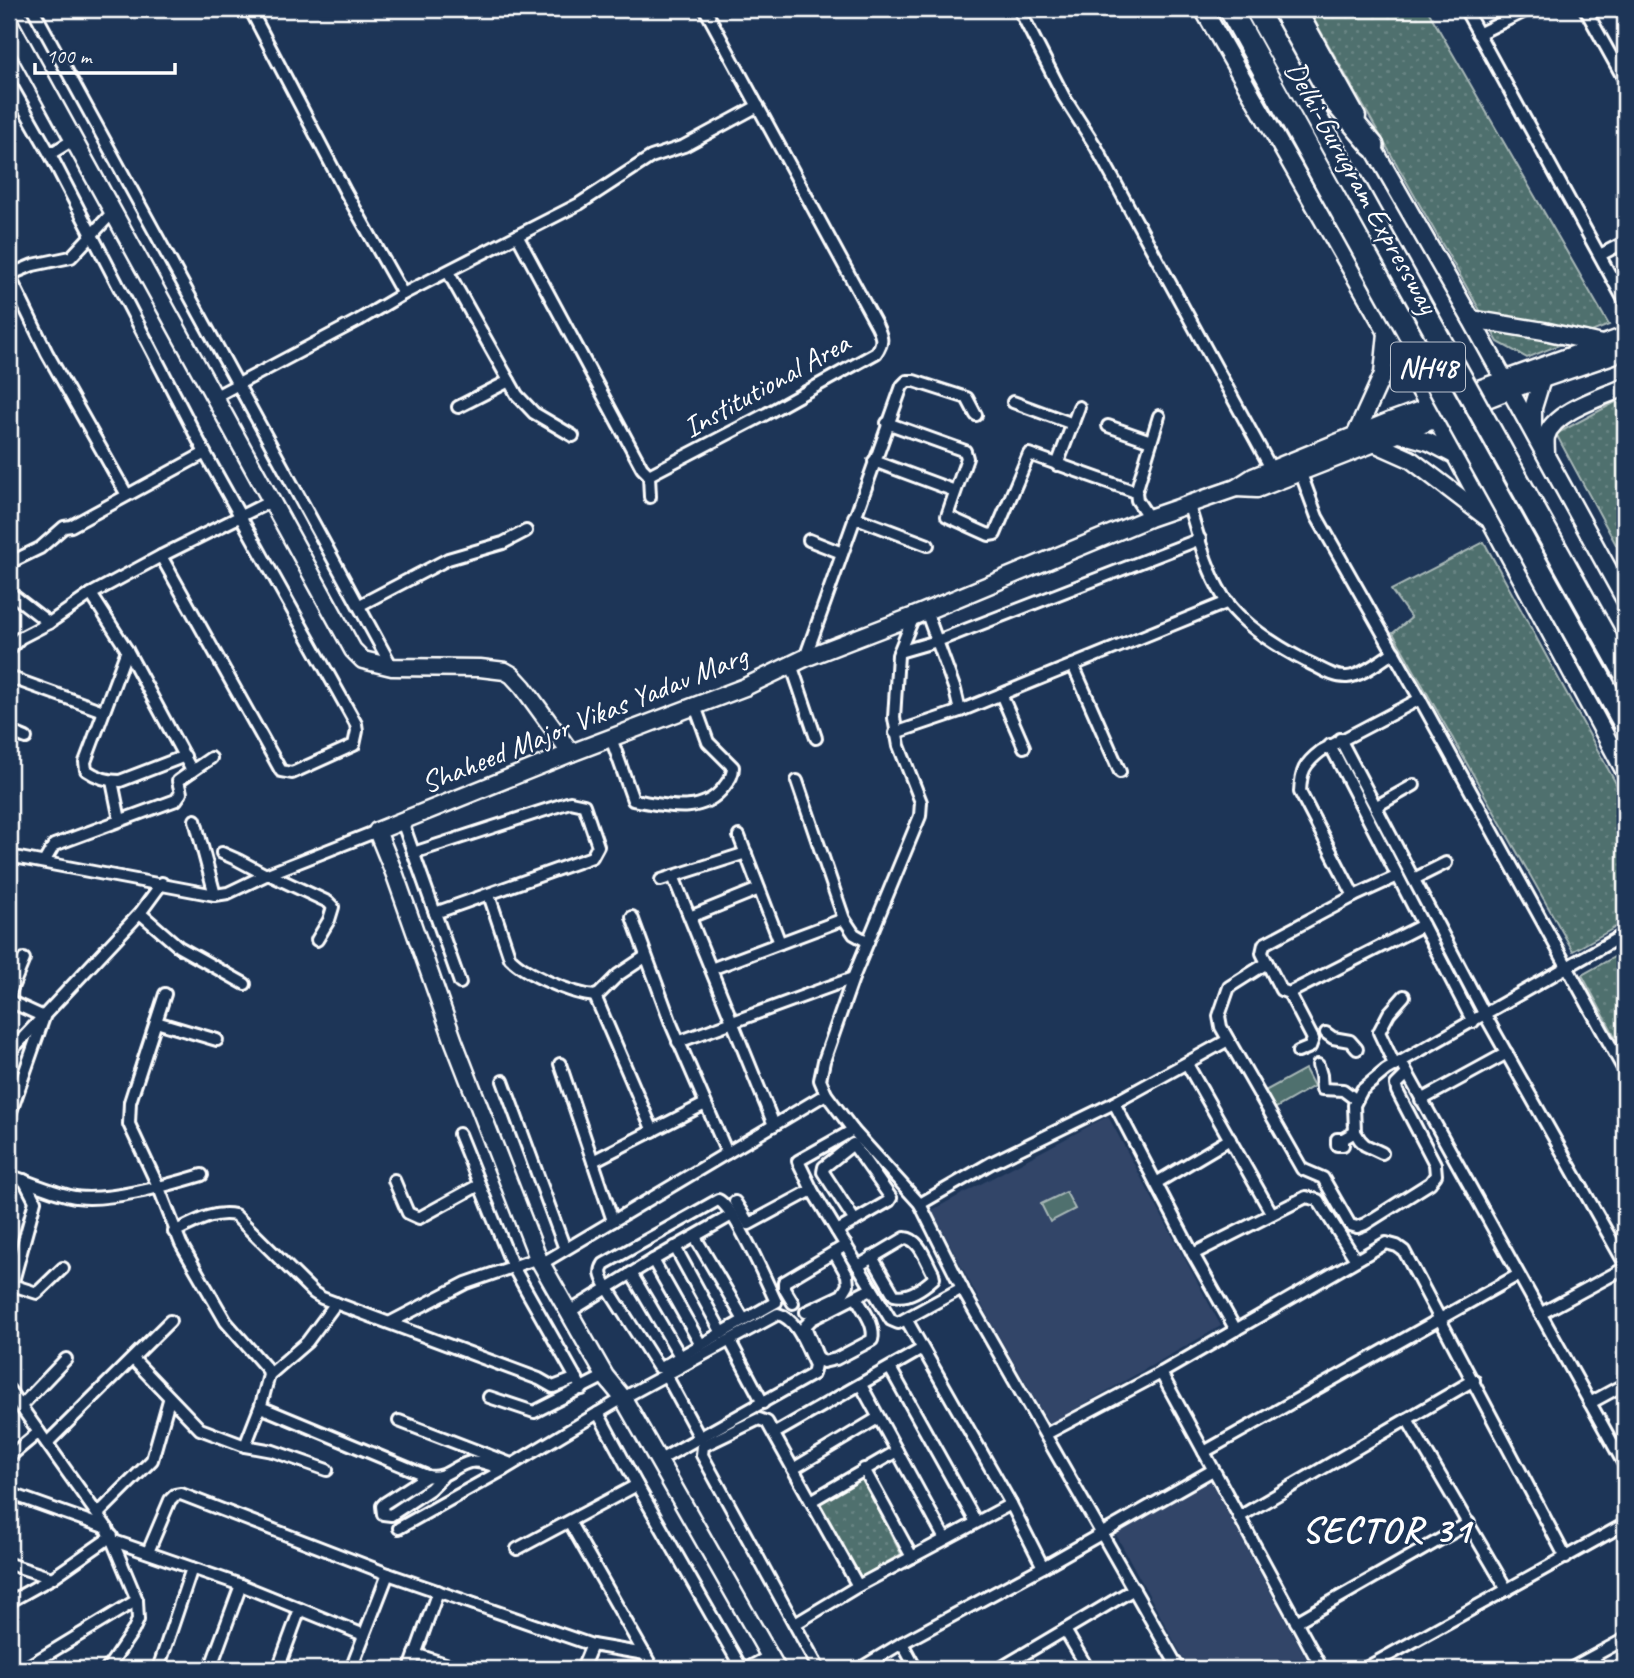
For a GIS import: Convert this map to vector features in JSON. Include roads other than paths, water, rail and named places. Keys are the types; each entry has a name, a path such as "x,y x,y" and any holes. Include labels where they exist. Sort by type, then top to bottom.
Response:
{"highway":[{"name":"Delhi-Gurugram Expressway","path":"1230,9 1625,724"},
{"name":"Delhi-Gurugram Expressway","path":"1256,9 1625,673"},
{"path":"1279,9 1334,100 1373,146"}],"street":[{"path":"33,9 392,667"},
{"path":"250,9 345,191 403,294"},
{"name":"Institutional Area","path":"649,475 876,353 882,345 877,326 705,9"},
{"path":"1019,9 1064,97 1096,147 1272,470"},
{"path":"1203,9 1413,377 1625,772"},
{"path":"1297,9 1625,600"},
{"path":"1465,9 1625,302"},
{"path":"1478,34 1529,9"},
{"path":"1585,9 1625,81"},
{"path":"9,22 353,650 363,660 392,667 480,668 505,671 523,687 571,753"},
{"path":"9,82 50,154 205,453 356,724 358,731 354,745 292,773 281,771 161,556"},
{"path":"9,106 18,99"},
{"path":"214,397 403,294 586,200 651,158 684,146 758,106"},
{"path":"50,154 73,140"},
{"path":"113,213 71,257 33,265 9,275 47,353 127,495"},
{"path":"518,237 642,468 649,475 650,497"},
{"path":"1600,255 1625,242"},
{"path":"448,272 525,405 573,436"},
{"path":"1471,319 1602,344"},
{"path":"1355,436 1382,374 1387,332"},
{"name":"Shaheed Major Vikas Yadav Marg","path":"1539,374 1625,336"},
{"name":"Shaheed Major Vikas Yadav Marg","path":"215,895 228,893 267,874 745,687 798,661 1149,519 1236,488 1253,477 1355,436 1401,425 1539,374 1625,351"},
{"path":"1491,355 1512,367 1539,374 1533,408 1533,431"},
{"path":"1413,377 1410,398 1401,425 1456,456"},
{"path":"458,407 509,381"},
{"path":"816,738 798,661 842,553 902,386 907,381 967,398 976,415"},
{"path":"1546,456 1546,436 1558,419 1625,387"},
{"path":"1013,402 1073,424"},
{"path":"1056,465 1079,407"},
{"path":"1149,519 1137,500 1136,492 1158,416"},
{"path":"887,423 965,451 967,458 947,516 992,536 997,531 1026,456 1031,453 1056,465 1136,492"},
{"name":"Shaheed Major Vikas Yadav Marg","path":"1236,488 1257,489 1374,443 1401,425"},
{"path":"1108,426 1151,441"},
{"path":"1374,443 1410,459 1490,521"},
{"path":"9,563 46,544 64,527 71,526 205,453"},
{"path":"874,461 955,491"},
{"path":"1300,471 1317,517 1625,1072"},
{"path":"11,644 49,623 91,594 271,501"},
{"path":"1189,506 1209,565 1228,601 1271,639 1301,659 1339,677 1352,676 1394,652"},
{"path":"855,517 928,545"},
{"path":"360,605 448,559 503,543 526,531"},
{"path":"899,652 937,641 1200,539"},
{"path":"809,540 842,553"},
{"path":"9,592 49,623"},
{"path":"91,594 127,650 192,771"},
{"path":"895,733 960,711 1228,601"},
{"path":"920,613 937,641 960,711"},
{"path":"920,613 899,652 894,718 895,733 921,802 920,816 853,978 820,1080 826,1094 853,1130 920,1204 962,1288 1179,1669"},
{"path":"127,650 85,762 86,770 112,781 185,756"},
{"path":"1073,665 1120,772"},
{"path":"9,677 103,711"},
{"path":"1001,694 1024,747"},
{"path":"1354,896 1300,792 1300,777 1307,762 1335,742 1420,699"},
{"path":"611,738 633,800 688,808 716,797 733,775 733,767 708,742 695,706"},
{"path":"9,731 26,738"},
{"path":"1335,742 1375,807 1485,1015 1625,1266 1541,1314"},
{"path":"1335,742 1398,876 1474,1021"},
{"path":"44,862 54,845 176,800 181,793 178,780 211,758"},
{"path":"797,780 844,919 854,934 868,942"},
{"path":"112,781 120,820"},
{"path":"1375,807 1414,785"},
{"path":"413,853 570,802 584,805 598,846 592,857 435,913"},
{"path":"9,856 215,895 195,820"},
{"path":"402,821 460,983"},
{"path":"377,831 454,1042 540,1261 605,1376 623,1398 774,1663 744,1669 598,1413"},
{"path":"739,836 780,943"},
{"path":"222,853 328,902 333,907 317,940"},
{"path":"662,880 746,853"},
{"path":"1413,879 1446,863"},
{"path":"673,876 774,1125"},
{"path":"1357,1049 1350,1041 1319,1036 1289,993 1281,990 1262,953 1264,944 1398,876"},
{"path":"9,1053 140,913 162,883"},
{"path":"690,916 759,889"},
{"path":"489,895 510,958 514,962 528,972 595,996"},
{"path":"140,913 179,947 245,984"},
{"path":"632,917 678,1042 727,1153"},
{"path":"711,969 844,919"},
{"path":"1289,993 1423,925"},
{"path":"1382,1153 1364,1145 1355,1132 1355,1099 1368,1084 1398,1064 1625,934"},
{"path":"595,996 628,967 645,957"},
{"path":"9,995 24,959"},
{"path":"1267,963 1232,983 1226,990 1219,1022 1302,1169 1323,1178 1350,1225 1357,1227 1365,1224 1430,1183 1436,1175 1435,1164 1397,1091 1396,1085 1407,1074"},
{"path":"678,1042 853,978"},
{"path":"165,994 128,1114 129,1124 159,1188 174,1232 226,1322 266,1366 269,1375 245,1446"},
{"path":"595,996 653,1131"},
{"path":"1404,996 1389,1013 1379,1032 1407,1074 1625,1466"},
{"path":"9,1001 44,1017"},
{"path":"9,1117 44,1017"},
{"path":"156,1023 217,1041"},
{"path":"1298,1052 1310,1047 1319,1036"},
{"path":"920,1204 991,1163 1114,1103 1228,1040"},
{"path":"1421,1100 1507,1053"},
{"path":"560,1064 613,1221"},
{"path":"1187,1064 1272,1214"},
{"path":"1318,1065 1322,1090 1343,1090 1355,1099"},
{"path":"503,1081 565,1249"},
{"path":"391,1322 466,1283 512,1265 540,1261 565,1249 826,1094"},
{"path":"1114,1103 1236,1330"},
{"path":"593,1161 705,1104"},
{"path":"853,1130 798,1161 812,1190 891,1320 898,1322 906,1319 962,1288"},
{"path":"1343,1139 1355,1132"},
{"path":"459,1134 512,1265 579,1384"},
{"path":"1156,1183 1230,1139"},
{"path":"837,1231 855,1221 891,1198 853,1144 824,1167 823,1172 855,1221"},
{"path":"9,1175 80,1198 159,1188 202,1175"},
{"path":"24,1180 35,1201 10,1285 37,1293 63,1268"},
{"path":"394,1180 408,1213 419,1218 479,1185"},
{"path":"735,1202 750,1224 812,1190"},
{"path":"1193,1254 1306,1197 1314,1197 1356,1260"},
{"path":"400,1528 666,1375 726,1337 744,1320 776,1302 732,1215 725,1203 718,1200 604,1264 601,1273 607,1287 656,1366 662,1367 701,1345 726,1337 778,1314 787,1317 801,1337 816,1370 763,1403 658,1461"},
{"path":"174,1232 203,1218 227,1213 235,1215 314,1293 336,1303 539,1379 553,1387 579,1384 605,1376"},
{"path":"569,1312 732,1215"},
{"path":"695,1237 744,1320"},
{"path":"858,1266 872,1257 905,1238 910,1238 915,1241 934,1278 916,1291 898,1297 894,1295 872,1257"},
{"path":"1046,1434 1161,1373 1386,1243 1404,1251 1566,1558"},
{"path":"793,1303 784,1288 784,1282 846,1245"},
{"path":"675,1247 763,1403"},
{"path":"806,1312 842,1295 848,1285 847,1275 834,1252"},
{"path":"653,1260 701,1345"},
{"path":"631,1273 680,1356"},
{"path":"1204,1452 1518,1275"},
{"path":"856,1297 872,1325 872,1340 836,1359 823,1362 817,1356 805,1326 811,1320 871,1289"},
{"path":"269,1375 307,1342 336,1303"},
{"path":"906,1319 1011,1504 1043,1567"},
{"path":"47,1443 170,1321"},
{"path":"775,1433 922,1349"},
{"path":"20,1406 66,1359"},
{"path":"133,1359 169,1400 200,1429 245,1446 273,1451 327,1470"},
{"path":"890,1368 976,1522"},
{"path":"1161,1373 1322,1669"},
{"path":"666,1375 700,1438"},
{"path":"1239,1517 1474,1380"},
{"path":"489,1397 534,1412 579,1384"},
{"path":"1590,1403 1625,1384"},
{"path":"861,1385 944,1539"},
{"path":"9,1390 111,1535 137,1600 138,1620 134,1631 107,1669"},
{"path":"98,1514 152,1460 169,1400"},
{"path":"261,1405 427,1476 442,1477"},
{"path":"793,1469 878,1418"},
{"path":"819,1669 701,1450 707,1442 758,1419 767,1422 859,1586"},
{"path":"1408,1419 1507,1590"},
{"path":"399,1421 507,1467"},
{"path":"9,1457 39,1432"},
{"path":"811,1501 897,1451"},
{"path":"427,1476 385,1503 381,1511 383,1514 391,1515 430,1489 442,1477 471,1462 507,1467"},
{"path":"864,1469 912,1557"},
{"path":"859,1669 1213,1469"},
{"path":"517,1549 637,1485"},
{"path":"9,1493 148,1552 241,1585 363,1635"},
{"path":"148,1552 170,1500 181,1494 388,1574 592,1645 645,1654"},
{"path":"795,1624 859,1586 1011,1504"},
{"path":"570,1523 653,1669"},
{"path":"1296,1622 1469,1523"},
{"path":"1364,1669 1625,1524"},
{"path":"9,1602 52,1578 111,1535"},
{"path":"9,1564 52,1578"},
{"path":"158,1669 192,1568"},
{"path":"351,1669 388,1574"},
{"path":"209,1669 241,1585"},
{"path":"999,1669 1134,1589"},
{"path":"410,1669 438,1591"},
{"path":"23,1669 137,1600"},
{"path":"278,1669 300,1609"},
{"path":"1065,1630 1088,1669"},
{"path":"1570,1669 1625,1639"},
{"path":"902,1643 916,1669"},
{"path":"582,1669 592,1645"},
{"path":"415,1654 461,1669"},
{"path":"1593,1657 1600,1669"}],"district":[{"name":"SECTOR 31","path":"1387,1529"}]}
